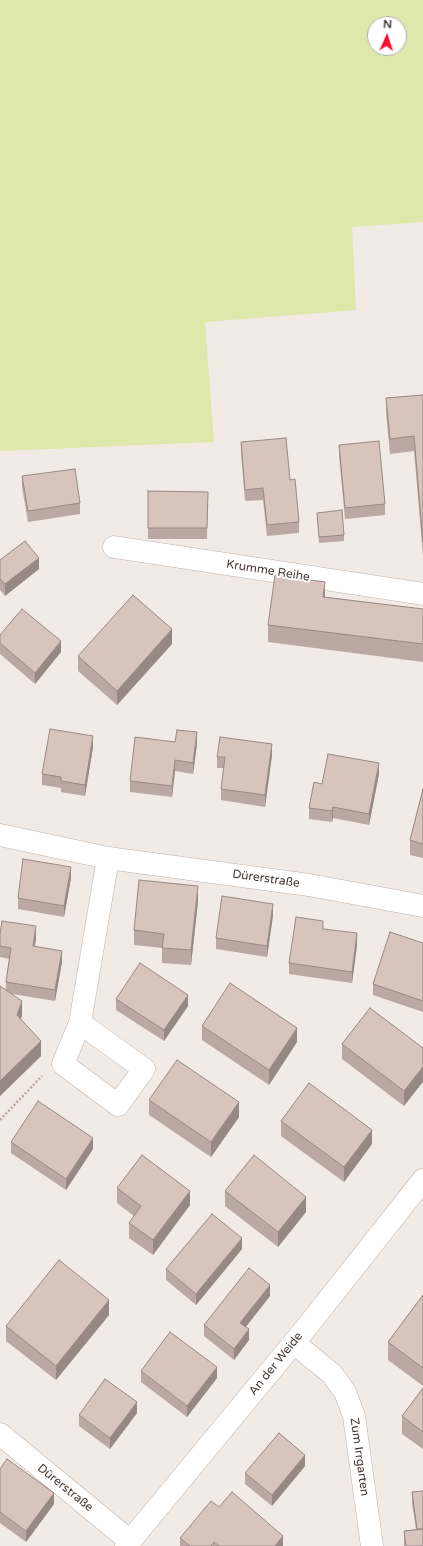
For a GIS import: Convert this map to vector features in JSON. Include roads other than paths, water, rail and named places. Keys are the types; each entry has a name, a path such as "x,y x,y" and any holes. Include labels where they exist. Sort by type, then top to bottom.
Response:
{"street":[{"name":"Krumme Reihe","path":"114,547 423,594"},
{"name":"Dürerstraße","path":"0,835 108,858 309,885 423,906"},
{"path":"80,1023 144,1069 118,1105 63,1064 80,1023 108,858"},
{"name":"An der Weide","path":"128,1544 294,1343 423,1180"},
{"name":"Zum Irrgarten","path":"294,1343 332,1374 345,1392 354,1416 372,1546"},
{"name":"Dürerstraße","path":"0,1434 128,1544"}]}
